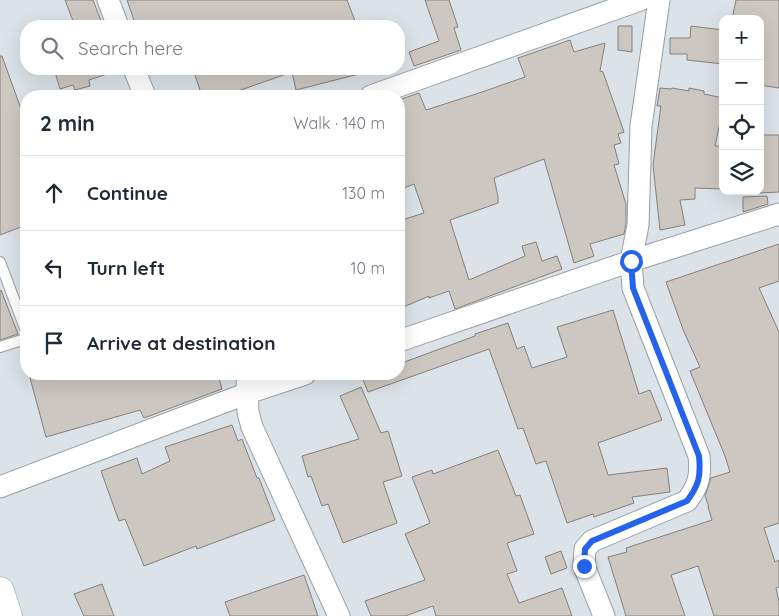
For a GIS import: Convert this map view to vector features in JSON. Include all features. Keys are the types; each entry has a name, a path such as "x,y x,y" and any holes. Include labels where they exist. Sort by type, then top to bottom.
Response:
{"street":[{"path":"108,0 116,20"},
{"path":"388,90 640,0"},
{"path":"604,616 584,566 585,549 592,541 687,501 695,490 700,472 699,456 633,288 631,261 638,225 641,126 659,0"},
{"path":"136,75 143,90"},
{"path":"405,339 631,261 779,214"},
{"path":"0,487 247,384 270,380"},
{"path":"247,384 248,412 252,427 339,616"},
{"path":"0,591 8,616"}],"lane":[{"path":"0,262 20,315"},
{"path":"0,347 20,340"}],"building":[{"path":"65,0 93,0 101,20 73,20"},
{"path":"127,0 347,0 355,20 134,20"},
{"path":"425,0 449,0 458,27 454,28 461,50 414,66 409,52 439,41"},
{"path":"736,0 779,0 779,88 764,86 764,15 733,15"},
{"path":"618,26 632,26 632,52 618,50"},
{"path":"691,26 719,30 719,64 687,60 687,54 670,54 670,38 690,38"},
{"path":"570,40 574,52 605,43 600,71 603,72 624,132 618,134 621,143 614,145 619,164 614,165 626,204 624,234 590,244 594,256 574,263 544,159 494,178 498,203 450,220 469,280 525,256 522,246 536,242 542,261 557,256 562,269 455,309 449,291 429,298 429,296 405,306 405,219 424,213 414,184 405,188 405,98 419,93 426,110 525,77 518,58"},
{"path":"0,56 2,56 20,106 20,227 0,235"},
{"path":"56,75 104,75 89,80 90,86 75,90 73,85 60,89"},
{"path":"195,75 283,75 241,90 200,90"},
{"path":"293,75 355,75 296,90"},
{"path":"660,88 689,91 689,88 704,91 704,94 719,97 719,128 715,146 719,146 719,189 695,188 695,199 680,200 685,225 660,230 653,165 661,106 657,106"},
{"path":"764,135 779,135 779,192 764,193"},
{"path":"767,196 768,204 743,212 743,197"},
{"path":"779,244 779,281 759,288 779,332 779,523 764,528 775,562 779,560 779,587 776,588 779,616 714,616 698,566 671,575 685,616 626,616 608,557 627,552 626,548 712,520 705,496 711,478 730,472 690,371 700,367 684,332 666,282"},
{"path":"0,291 18,334 0,340"},
{"path":"613,310 639,394 650,390 662,420 598,443 608,475 667,468 670,492 632,497 634,503 594,517 593,514 567,523 546,461 536,464 523,428 518,429 489,349 405,379 405,362 508,323 517,349 524,346 532,368 567,357 557,327"},
{"path":"31,380 220,380 222,389 144,418 140,410 46,437"},
{"path":"363,380 402,380 368,392"},
{"path":"361,387 381,433 388,431 402,476 383,482 397,523 343,543 328,504 322,506 311,476 308,477 302,456 359,439 340,396"},
{"path":"232,425 238,441 242,439 275,520 197,549 196,546 144,566 125,519 119,521 101,471 137,458 142,474 170,461 165,447"},
{"path":"498,450 516,496 520,495 534,534 507,543 517,571 507,574 519,603 562,588 572,616 436,616 433,606 405,616 371,616 365,601 425,580 405,534 430,523 412,477 432,470 433,474"},
{"path":"561,551 567,568 551,574 545,557"},
{"path":"304,575 318,616 230,616 225,602"},
{"path":"102,584 114,616 84,616 74,594"}],"route":[{"path":"584,566 585,549 592,541 687,501 695,490 700,472 699,456 633,288 631,261"}]}
